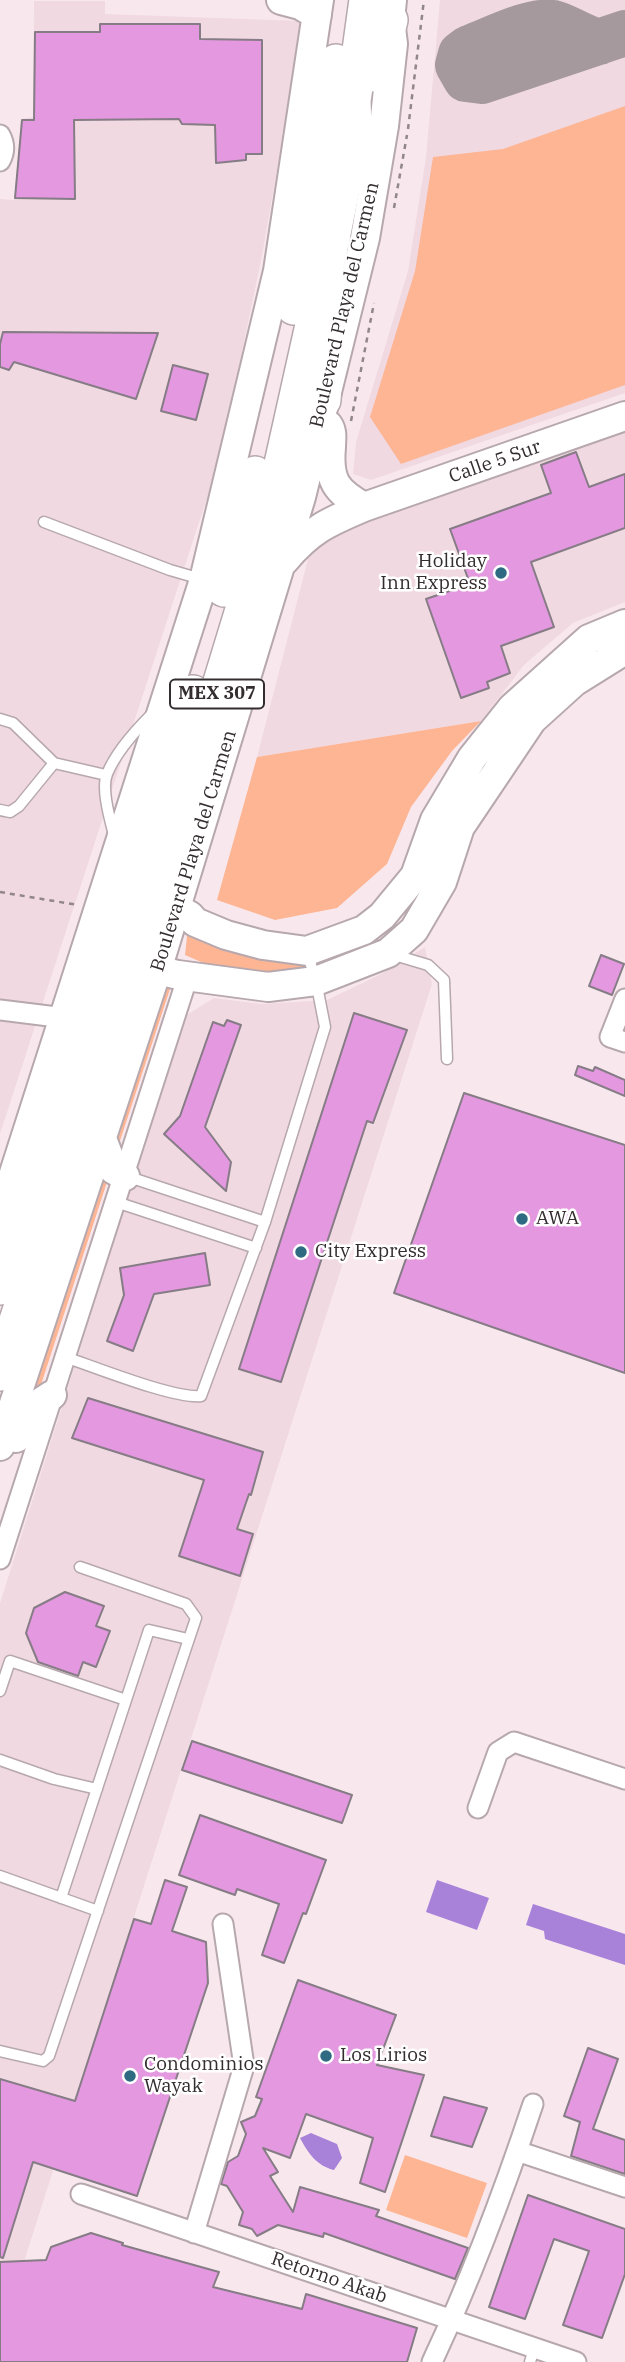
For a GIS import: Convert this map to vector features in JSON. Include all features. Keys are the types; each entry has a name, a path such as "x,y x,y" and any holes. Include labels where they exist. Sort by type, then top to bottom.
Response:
{"highway":[{"name":"MEX 307","path":"0,1287 198,679 244,520 297,292 322,156 327,5"},
{"name":"MEX 307","path":"0,1373 169,850 267,531 355,129 353,101 387,5"},
{"path":"322,407 330,305 328,258"}],"main road":[{"path":"0,1217 204,580 278,271 327,5 300,5 281,0"},
{"name":"Boulevard Playa del Carmen","path":"0,1446 101,1136 167,972 176,908 282,564 365,239 384,126 393,44 387,5"},
{"path":"322,407 332,431 329,466 336,487 364,507"},
{"name":"Calle 5 Sur","path":"282,564 300,541 323,524 364,507 625,416"},
{"path":"176,908 190,915 195,922 226,935 263,945 307,951 364,930 382,916 415,876 435,820 472,758 512,708 589,639 625,624"},
{"path":"167,972 268,987 316,981 388,953 414,930 442,882 460,827 532,720 574,682 625,650"},
{"path":"472,758 485,766 489,785"},
{"path":"101,1136 120,1189"},
{"path":"0,1456 14,1444 26,1412 52,1395"}],"street":[{"path":"0,135 4,151 0,161"},
{"path":"0,1559 186,985 167,972"},
{"path":"618,1040 625,999"},
{"path":"0,1010 65,1018"},
{"path":"478,1808 498,1752 514,1742 625,1779"},
{"path":"194,2232 244,2066 223,1924"},
{"path":"432,2362 452,2320 533,2104"},
{"path":"517,2151 625,2187"},
{"name":"Retorno Akab","path":"81,2194 452,2320 532,2355 576,2362"}],"lane":[{"path":"44,522 170,570 204,580"},
{"path":"118,849 107,806 106,775 131,735 166,700"},
{"path":"0,719 13,723 54,763 106,775"},
{"path":"0,810 9,812 19,806 54,763"},
{"path":"65,1357 173,1393 193,1397 201,1395 265,1222 326,1027 307,951"},
{"path":"388,953 428,965 444,980 447,1059"},
{"path":"120,1189 265,1222"},
{"path":"120,1189 256,1248"},
{"path":"0,2051 43,2061 48,2056 195,1618 186,1604 80,1567"},
{"path":"61,1898 149,1630 188,1639"},
{"path":"0,1690 10,1661 126,1700"},
{"path":"0,1760 54,1779 97,1788"},
{"path":"0,1876 98,1911"}],"path":[{"path":"0,892 99,908"}],"shaded area":[{"path":"440,0 625,0 625,393 371,480 353,474 356,442 408,271 426,157"},
{"path":"34,1 105,1 105,14 303,21 262,256 220,458 0,1134 0,199 14,200 21,119 33,117"},
{"path":"625,106 625,385 401,464 370,417 415,271 433,157 503,149"},
{"path":"625,430 625,602 573,623 524,665 481,721 257,757 308,559 320,544 388,514"},
{"path":"481,721 452,751 411,807 387,864 337,908 275,920 217,900 257,757"},
{"path":"192,934 303,959 308,968 304,977 224,972 185,955 187,936"},
{"path":"425,947 432,984 0,2337 0,1603 185,1016 214,998 262,1004 327,1000 383,973"},
{"path":"171,986 116,1153 110,1138 160,993"},
{"path":"102,1159 109,1176 38,1394 24,1404"},
{"path":"437,1880 489,1898 477,1930 426,1912"},
{"path":"533,1904 625,1934 625,1965 545,1939 544,1931 526,1925"},
{"path":"311,2133 337,2144 342,2158 334,2170 318,2162 306,2149 300,2138"},
{"path":"405,2155 487,2183 467,2238 386,2210"}],"building":[{"path":"100,24 200,24 200,39 262,40 262,154 246,154 246,160 216,163 215,125 182,124 179,119 74,120 75,199 15,198 22,120 34,120 35,32 100,32"},
{"path":"3,332 158,333 136,399 14,362 9,370 0,367"},
{"path":"173,365 208,374 196,420 161,411"},
{"name":"Holiday Inn Express","path":"576,452 589,487 625,474 625,528 531,562 554,627 501,646 510,673 487,682 489,688 461,698 426,599 470,584 450,529 551,493 541,465"},
{"path":"601,955 624,964 612,995 589,986"},
{"name":"City Express","path":"354,1013 407,1030 373,1123 367,1121 281,1382 239,1369"},
{"path":"227,1020 241,1025 205,1127 231,1162 226,1191 164,1134 180,1116 213,1022 224,1026"},
{"path":"578,1066 593,1071 595,1067 625,1080 625,1096 575,1075"},
{"name":"AWA","path":"464,1093 625,1145 625,1373 394,1293"},
{"path":"205,1253 210,1285 154,1294 133,1351 107,1341 124,1295 120,1268"},
{"path":"88,1398 263,1452 251,1495 249,1494 237,1529 253,1534 240,1576 179,1556 204,1480 72,1438"},
{"path":"65,1592 104,1606 96,1626 110,1631 96,1667 83,1662 78,1676 38,1662 26,1633 34,1608"},
{"path":"192,1741 352,1795 342,1823 182,1770"},
{"path":"200,1815 326,1860 284,1963 262,1955 279,1904 237,1889 235,1895 179,1875"},
{"name":"Condominios Wayak","path":"165,1880 187,1887 172,1931 206,1942 208,1983 137,2196 33,2162 3,2258 0,2257 0,2079 75,2101 134,1919 151,1924"},
{"path":"298,1980 396,2015 377,2065 424,2075 385,2192 360,2183 373,2138 306,2114 290,2158 263,2148 278,2172 270,2176 293,2212 300,2187 379,2210 376,2216 468,2248 455,2279 324,2233 323,2237 278,2225 257,2236 252,2229 239,2225 243,2212 227,2186 221,2184 228,2162 238,2156 246,2134 241,2122 255,2116 262,2099 256,2097"},
{"path":"588,2048 618,2059 593,2129 625,2140 625,2174 571,2156 580,2122 564,2116"},
{"path":"444,2097 487,2108 472,2147 431,2136"},
{"path":"528,2195 625,2229 625,2274 602,2338 563,2325 589,2251 554,2239 525,2319 489,2307"},
{"path":"91,2233 123,2243 122,2245 219,2272 213,2287 302,2309 306,2294 417,2328 407,2362 0,2362 0,2262 46,2260 51,2247"}],"taxiway":[{"path":"599,42 593,40 587,38 553,23 534,24 469,48 461,54 458,65 466,79 482,81 625,33"}],"place":[{"name":"Holiday Inn Express","path":"501,573"},
{"name":"AWA","path":"522,1219"},
{"name":"City Express","path":"301,1252"},
{"name":"Los Lirios","path":"326,2056"},
{"name":"Condominios Wayak","path":"130,2076"}]}
